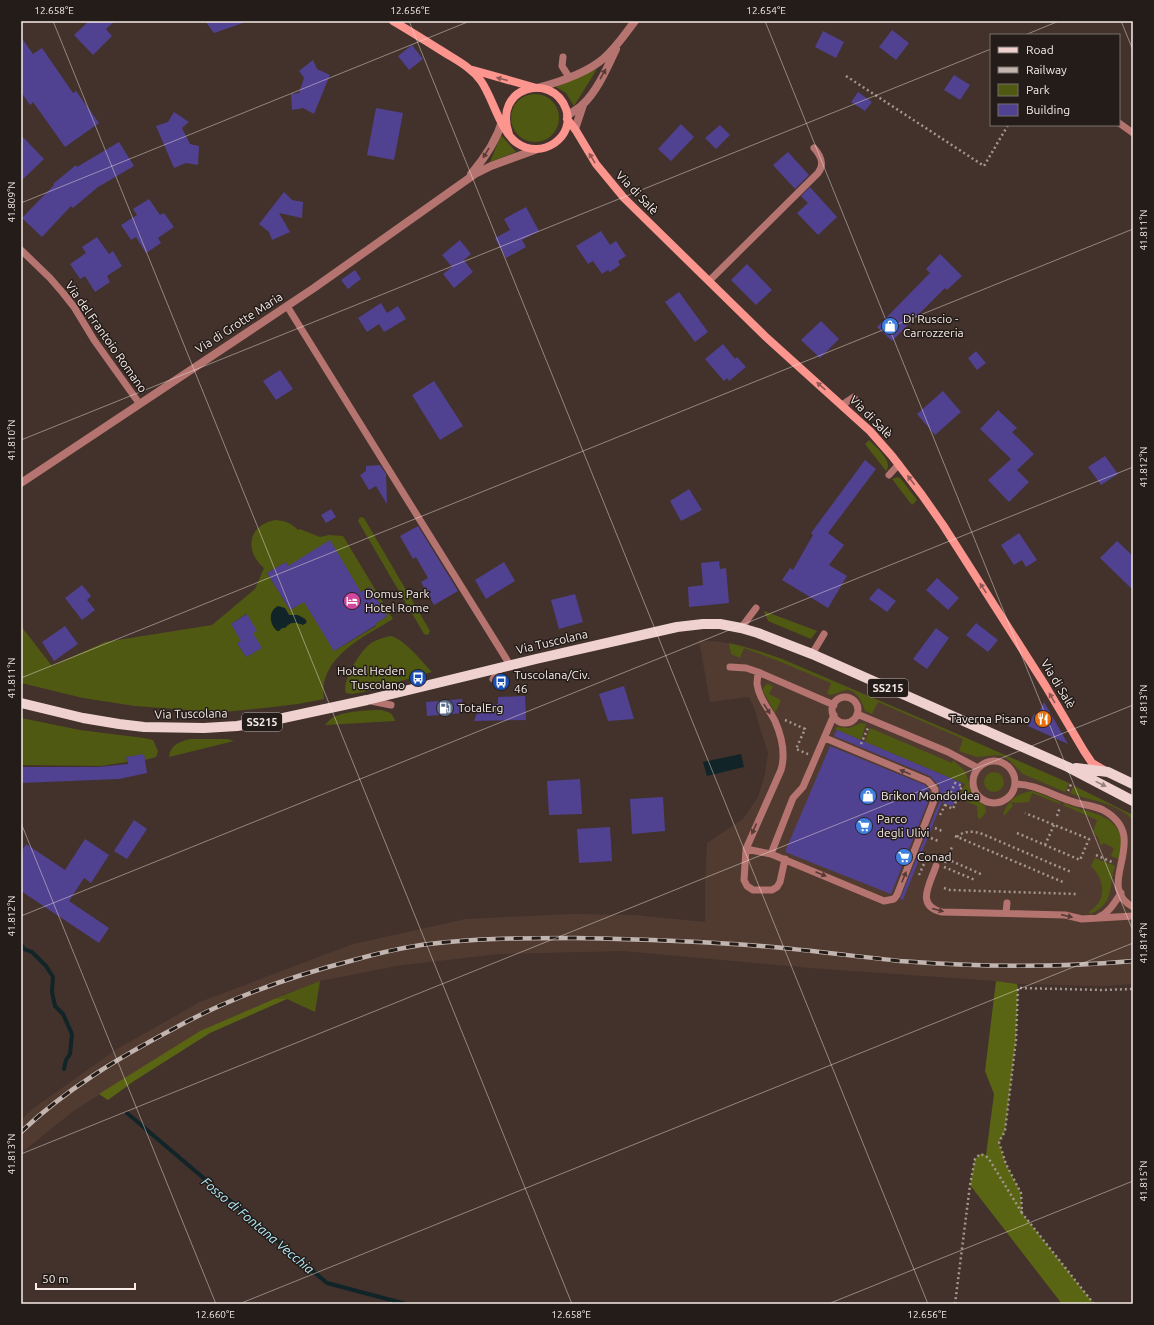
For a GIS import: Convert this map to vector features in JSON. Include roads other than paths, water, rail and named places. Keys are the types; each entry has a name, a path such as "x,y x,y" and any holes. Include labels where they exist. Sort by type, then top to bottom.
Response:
{"main road":[{"path":"393,21 470,69 481,81 488,92 502,124 515,142 524,148 535,150 545,149 554,144 561,137 566,129 566,109 561,100 554,93 545,89 536,88 470,69"},
{"path":"509,134 505,124 505,113 509,103 516,95 525,90 536,88"},
{"name":"Via di Salè","path":"567,117 576,129 596,164 612,185 778,348 870,431 899,464 947,532 1045,684 1092,764 1108,772"},
{"name":"Via Tuscolana","path":"21,703 69,715 119,724 157,728 237,726 367,700 505,666 677,627 712,624 741,628 758,633 812,654 1068,767 1133,801"},
{"name":"Via Tuscolana","path":"1068,767 1108,772 1133,784"}],"street":[{"path":"536,88 590,68 601,60 620,41 635,21"},
{"path":"576,129 583,105 598,83 620,41"},
{"path":"567,117 583,105"},
{"name":"Via di Grotte Maria","path":"467,180 484,157 502,124 505,113"},
{"name":"Via di Grotte Maria","path":"21,483 139,403 287,306 467,180 491,166 535,150"}],"lane":[{"path":"563,56 562,66 569,77"},
{"path":"1120,124 1133,133"},
{"path":"709,281 818,173 822,166 822,162 819,154 814,148"},
{"name":"Via del Frantoio Romano","path":"21,250 50,278 74,307 94,340 139,403"},
{"path":"287,306 505,666 493,680"},
{"path":"842,405 854,397"},
{"path":"889,475 899,464"},
{"path":"741,628 756,608"},
{"path":"812,654 824,634"},
{"path":"730,667 746,668 758,672 834,705"},
{"path":"758,672 757,683 759,692 779,732 783,745 784,758 781,770 746,849 744,880 747,886 753,890 772,890 777,888 780,882 785,859"},
{"path":"771,854 794,798 803,787 834,715 834,705 838,699 846,697 853,700 858,706 857,714 853,720 846,722 839,721 834,715"},
{"path":"367,700 391,705"},
{"path":"857,714 948,752 978,768"},
{"path":"746,849 771,854 785,859 884,901 894,899 897,895 935,798 935,789 928,781 824,738"},
{"path":"990,762 1002,763 1008,766 1012,771 1015,784 1009,797 1003,801 992,803 982,799 975,790 974,779 978,768 990,762"},
{"path":"1015,784 1031,786 1070,801 1104,810 1124,823 1129,831 1131,840 1120,885 1124,900 1133,908"},
{"path":"936,866 927,893 926,901 929,907 934,910 942,912 1065,915 1082,919 1133,916"},
{"path":"1097,918 1103,916 1121,893"},
{"path":"1006,913 1007,903"}],"water":[{"path":"278,606 285,608 289,615 298,615 306,620 306,623 303,625 291,623 285,628 277,631 272,625 271,614 272,611"},
{"path":"741,754 744,767 707,776 703,762"}],"waterway":[{"name":"Fosso di Fontana Vecchia","path":"21,944 24,949 32,952 46,966 53,977 52,992 55,1006 63,1014 72,1034 70,1054 66,1060 64,1069"},
{"name":"Fosso di Fontana Vecchia","path":"127,1113 327,1283 406,1304"}],"railway":[{"path":"21,1132 38,1116 94,1075 154,1039 196,1017 240,997 285,980 373,955 420,945 502,939 597,938 738,944 900,961 958,965 1046,966 1133,961"}],"place":[{"name":"Di Ruscio - Carrozzeria","path":"890,326"},
{"name":"Domus Park Hotel Rome","path":"352,601"},
{"name":"Hotel Heden Tuscolano","path":"418,678"},
{"name":"Tuscolana/Civ. 46","path":"501,682"},
{"name":"TotalErg","path":"445,708"},
{"name":"Taverna Pisano","path":"1043,719"},
{"name":"Brikon MondoIdea","path":"868,796"},
{"name":"Parco degli Ulivi","path":"864,826"},
{"name":"Conad","path":"904,857"}]}
